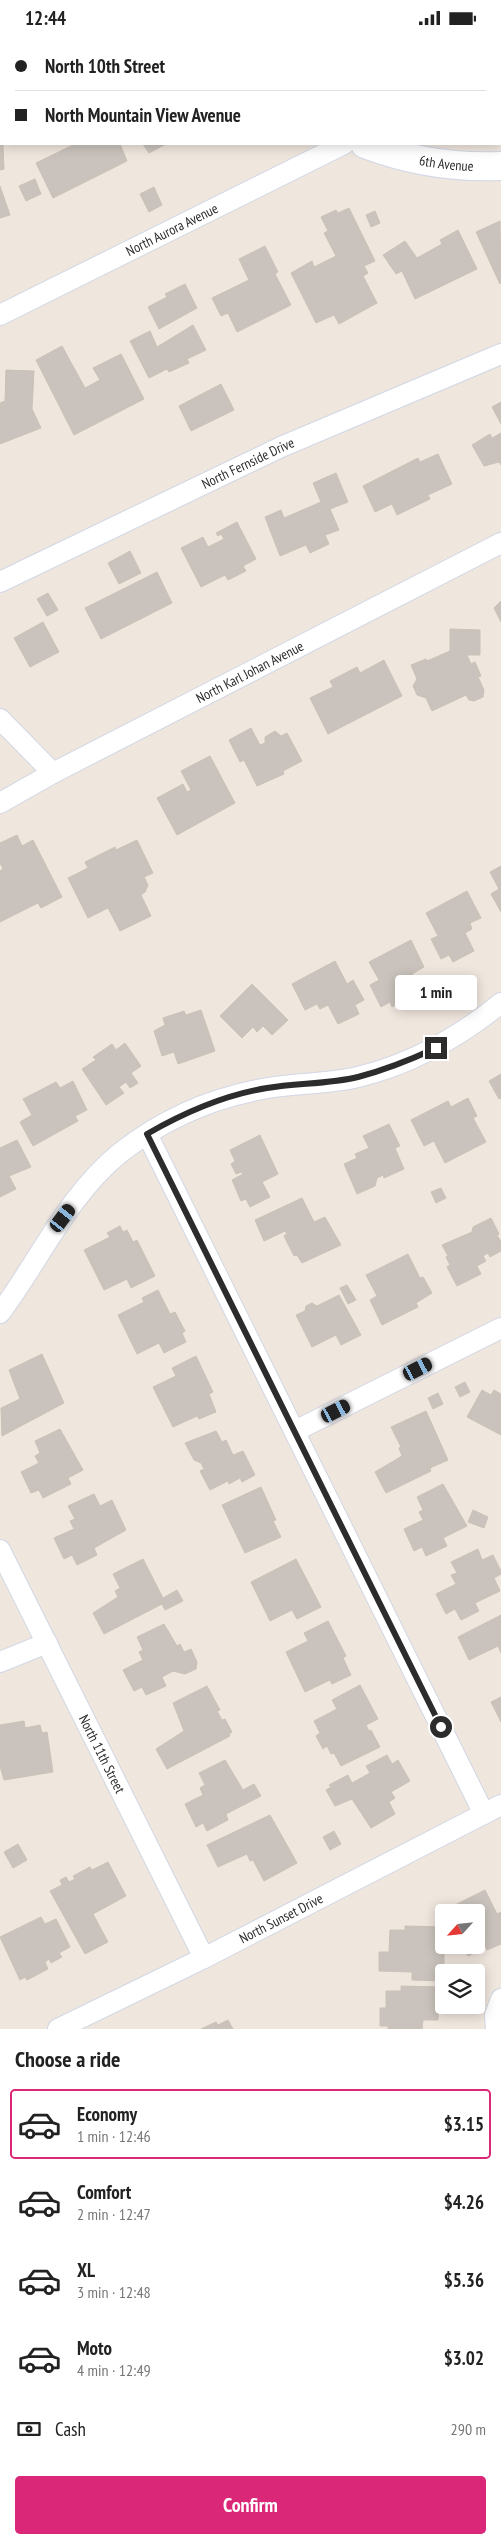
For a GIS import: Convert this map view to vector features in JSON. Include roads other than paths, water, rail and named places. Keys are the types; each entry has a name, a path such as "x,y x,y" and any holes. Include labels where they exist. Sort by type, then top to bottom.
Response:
{"street":[{"name":"North Aurora Avenue","path":"0,315 342,145"},
{"name":"6th Avenue","path":"368,145 406,158 442,165 501,166"},
{"name":"North Fernside Drive","path":"0,582 281,447 501,354"},
{"name":"North Karl Johan Avenue","path":"0,803 53,773 501,543"},
{"path":"0,719 53,773"},
{"path":"0,1313 6,1290 92,1179 119,1154 147,1134 201,1106 237,1094 268,1088 356,1077 394,1067 436,1048 470,1028 501,1003"},
{"path":"147,1134 295,1431 493,1809"},
{"path":"295,1431 501,1328"},
{"name":"North 11th Street","path":"0,1550 204,1958"},
{"path":"0,1661 47,1643"},
{"name":"North Sunset Drive","path":"58,2029 204,1958 493,1809"}]}
